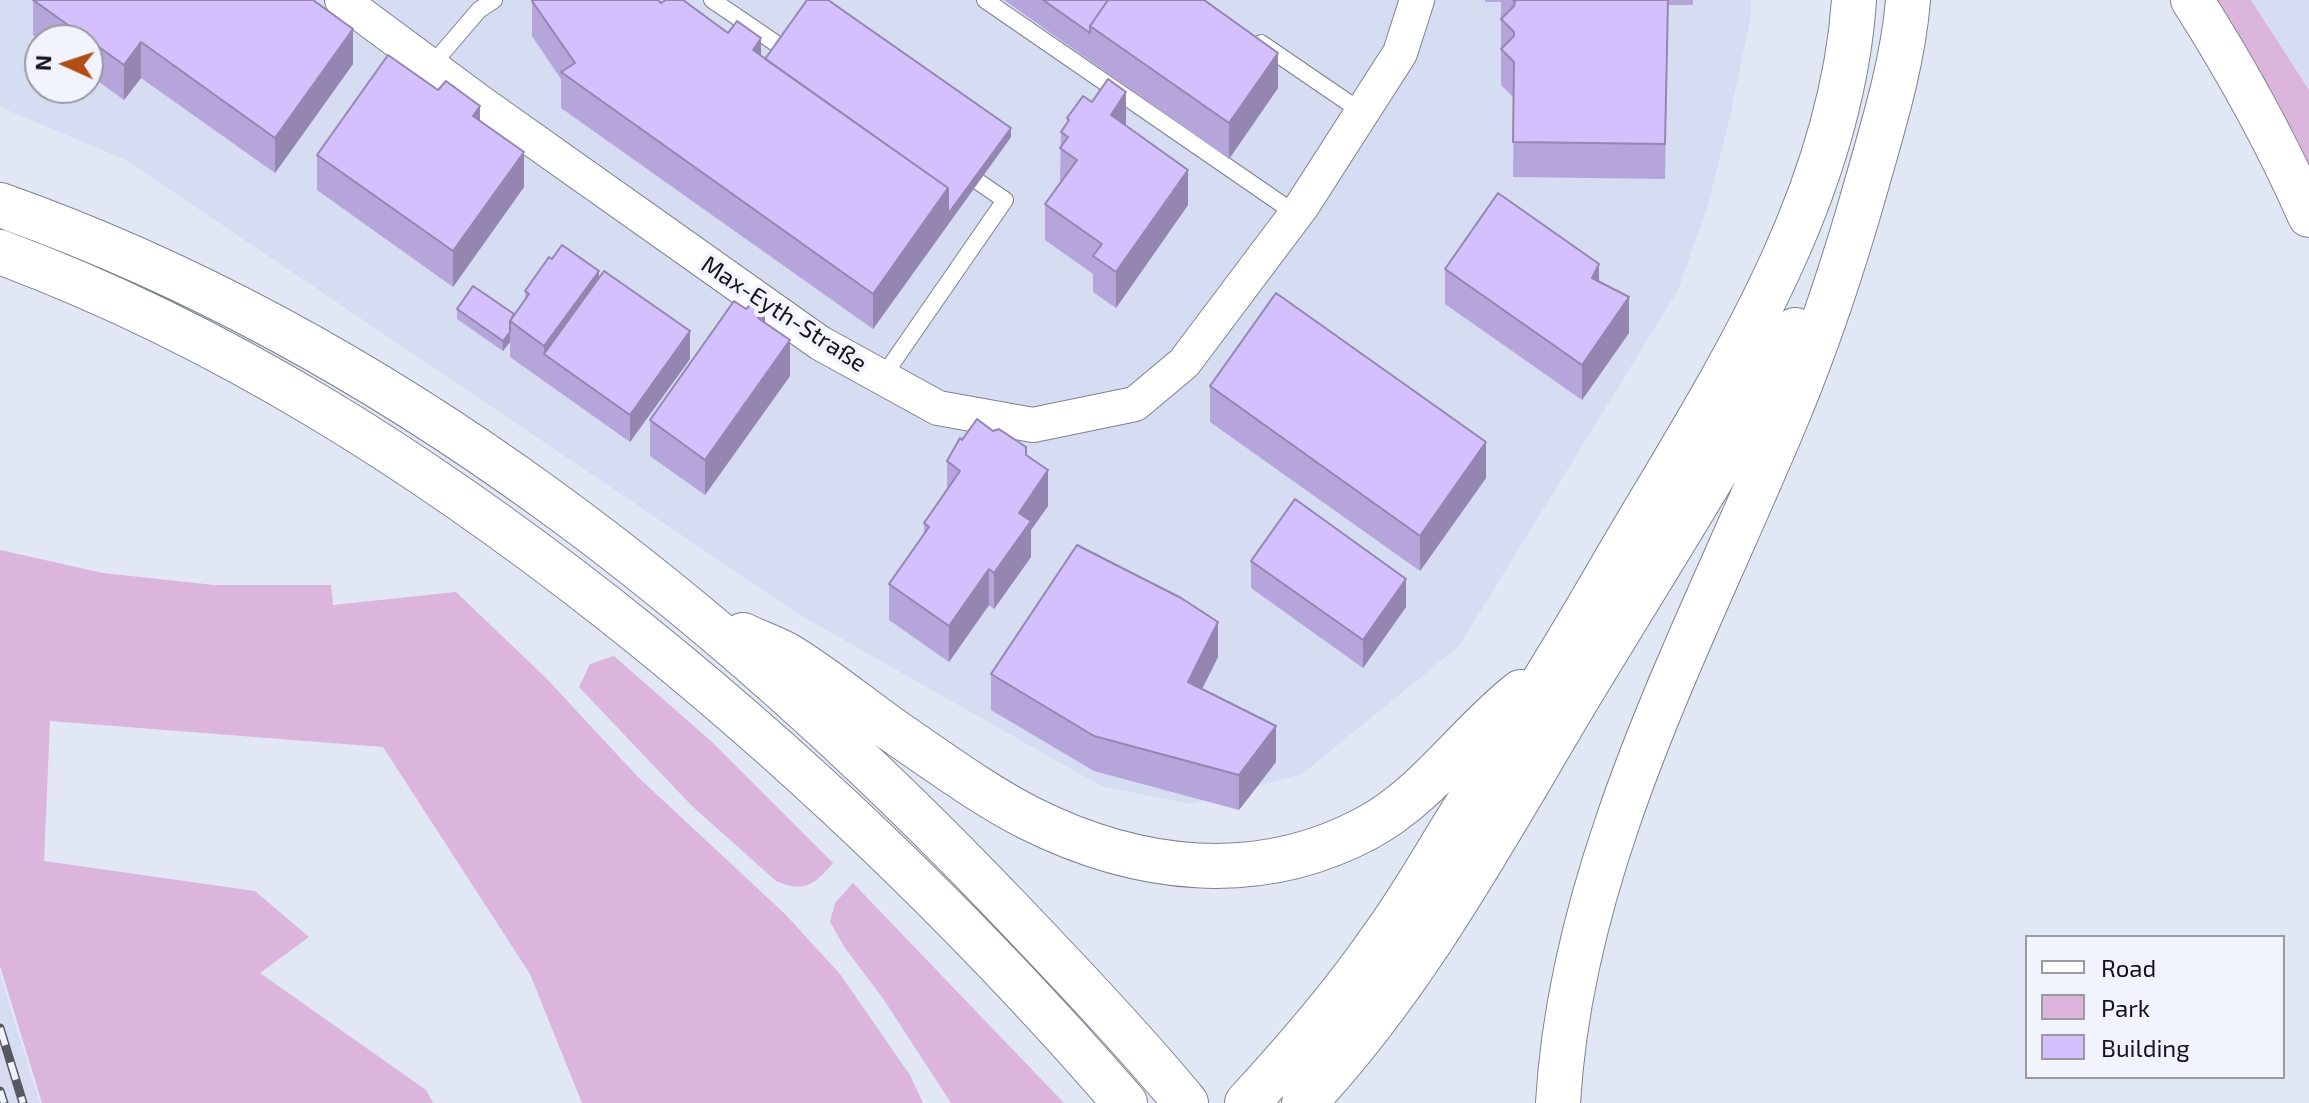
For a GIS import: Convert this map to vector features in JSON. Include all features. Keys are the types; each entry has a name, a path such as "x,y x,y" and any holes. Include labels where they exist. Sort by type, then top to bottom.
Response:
{"highway":[{"path":"1247,1103 1310,1034 1382,939 1554,666 1723,376 1795,234 1824,158 1838,102 1854,0"},
{"path":"1558,1103 1569,999 1592,906 1666,691 1788,414 1825,321 1890,102 1909,2"},
{"path":"0,205 68,230 179,278 278,327 363,376 468,444 569,516 696,615 818,721 930,826 1173,1087"},
{"path":"1304,1103 1376,1017 1432,940 1696,505 1853,232"},
{"path":"0,252 52,271 160,320 254,368 441,484 544,558 668,656 898,859 1013,976 1125,1102"},
{"path":"696,615 786,654 899,735 1028,817 1082,840 1142,860 1194,866 1238,866 1279,861 1324,847 1368,827 1409,799 1449,762 1492,715 1554,666"}],"street":[{"name":"Max-Eyth-Straße","path":"342,0 820,343 938,408 1033,425 1135,404 1184,363 1296,214 1400,53 1417,0"},
{"path":"2192,0 2228,57 2294,181 2309,216"}],"lane":[{"path":"431,66 479,10 494,0"},
{"path":"712,0 802,62"},
{"path":"985,0 1296,214"},
{"path":"1249,34 1362,112"},
{"path":"882,378 1005,200 942,157"}],"shaded area":[{"path":"0,0 1751,0 1750,20 1729,121 1707,208 1678,290 1459,646 1302,774 1191,804 1101,786 800,615 126,160 0,107"},
{"path":"2251,0 2309,0 2309,90"},
{"path":"0,972 15,1024 40,1103 0,1103"}],"green space":[{"path":"2206,0 2251,0 2309,90 2309,177"},
{"path":"0,550 103,573 214,585 331,585 333,605 456,592 546,678 638,777 785,914 840,974 910,1075 923,1103 582,1103 530,974 383,747 50,721 44,861 255,891 309,937 260,973 426,1090 433,1103 42,1103 0,966"},
{"path":"614,656 712,742 833,863 820,877 802,886 776,881 692,806 579,687 590,664"},
{"path":"853,883 1064,1103 951,1103 830,922 835,903"}],"building":[{"path":"33,0 313,0 353,29 275,138 141,42 124,65 104,51 104,24 67,24"},
{"path":"533,0 658,0 661,3 683,0 728,33 737,21 761,38 753,50 948,188 873,294 561,72 575,63"},
{"path":"807,0 828,0 1011,128 948,214 948,188 765,59"},
{"path":"1043,0 1108,0 1090,26 1090,33"},
{"path":"1108,0 1204,0 1278,53 1229,123 1090,26"},
{"path":"1513,0 1668,0 1665,144 1513,142 1514,62 1501,49 1514,36 1514,32 1501,19 1514,6"},
{"path":"388,55 438,90 446,81 480,106 473,116 524,152 453,251 317,155"},
{"path":"1108,79 1126,92 1111,115 1188,170 1116,272 1093,256 1102,244 1045,204 1077,160 1060,148 1068,137 1061,132 1069,120 1067,118 1083,96 1092,102"},
{"path":"1498,193 1599,264 1592,278 1629,297 1582,365 1445,269"},
{"path":"562,245 599,271 544,346 510,321 529,294 525,291 549,257 552,259"},
{"path":"604,271 690,331 630,415 544,354"},
{"path":"473,286 514,314 510,332 503,341 457,309"},
{"path":"1276,293 1486,442 1420,536 1210,386"},
{"path":"755,300 765,310 758,318 790,340 705,460 650,420 734,301 746,309"},
{"path":"977,419 993,431 999,429 1026,447 1026,455 1048,470 1019,513 1031,521 994,573 989,569 949,626 889,584 929,527 924,523 960,471 947,461 960,438 962,440"},
{"path":"1295,499 1406,579 1363,640 1251,561"},
{"path":"1077,545 1181,598 1218,622 1188,682 1276,726 1239,775 1094,736 991,674"}],"railway":[{"path":"0,1028 23,1103"},
{"path":"0,1091 4,1103"}]}
